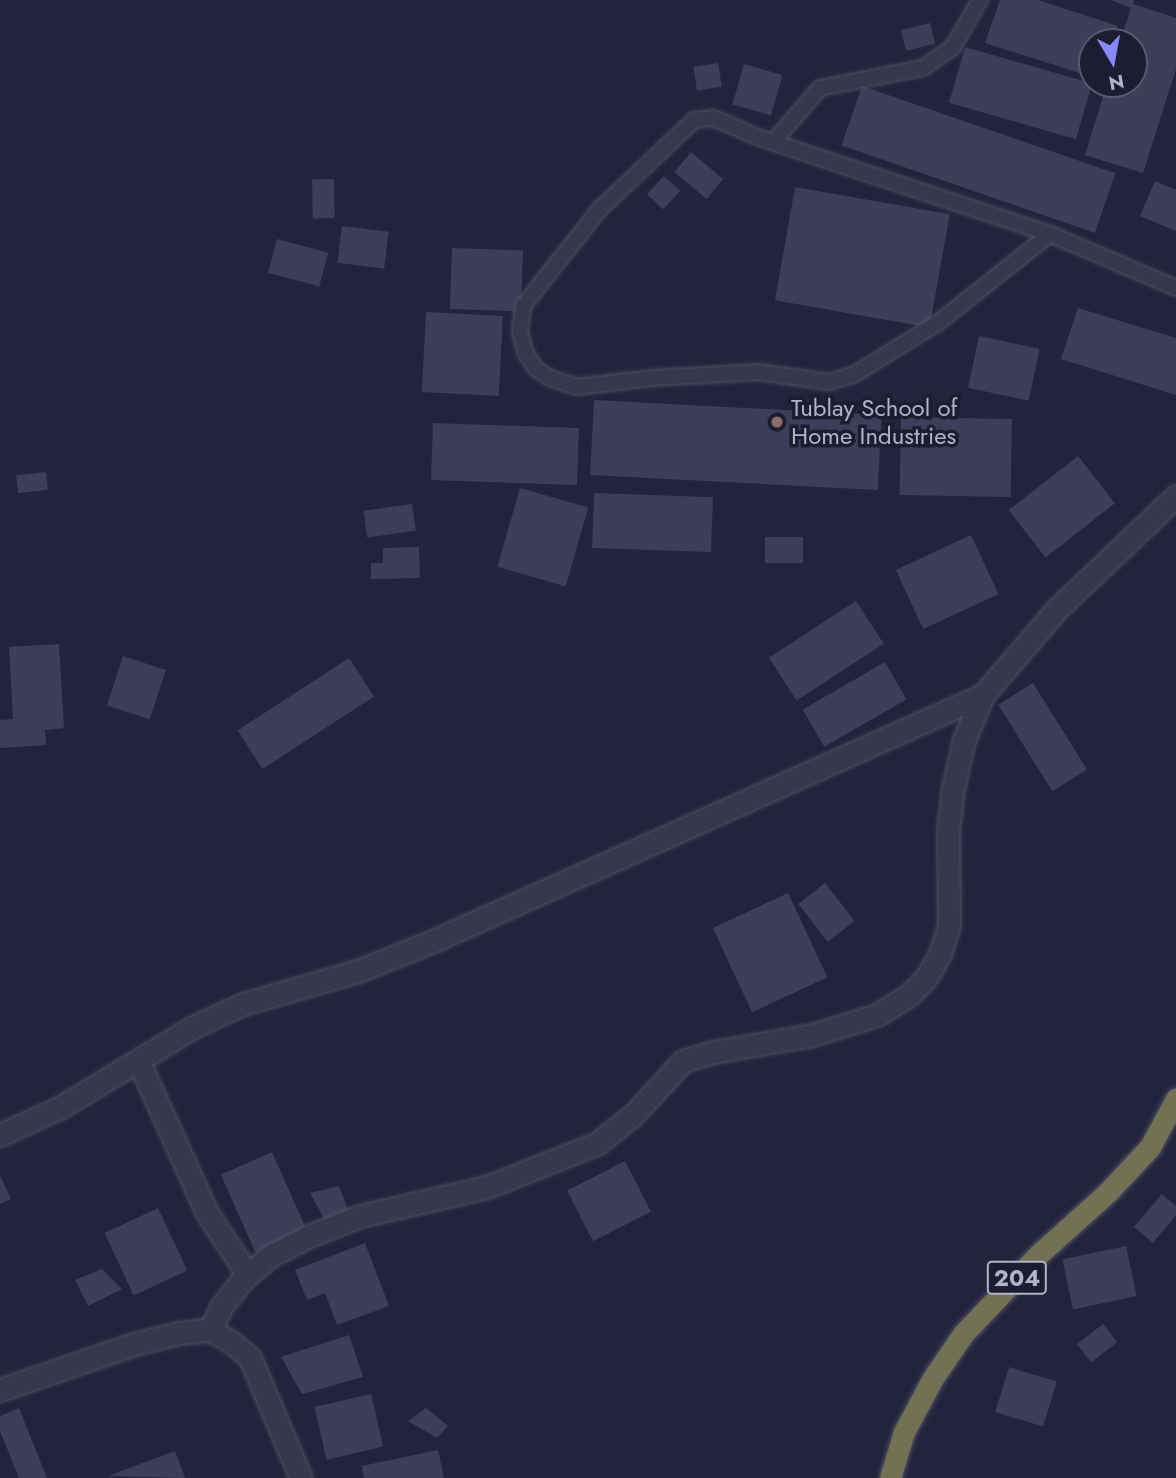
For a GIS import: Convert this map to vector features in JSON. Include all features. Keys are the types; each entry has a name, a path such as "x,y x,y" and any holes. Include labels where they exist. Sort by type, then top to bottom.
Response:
{"highway":[{"name":"204","path":"890,1478 904,1432 933,1378 964,1334 1039,1254 1107,1193 1150,1147 1176,1099"}],"street":[{"path":"209,1330 221,1307 248,1275 270,1256 309,1236 360,1216 487,1187 598,1143 635,1113 683,1061 713,1052 812,1035 877,1015 908,996 926,978 940,954 949,925 948,831 953,788 964,740 983,695 1057,609 1176,496"},
{"path":"0,1135 61,1107 194,1027 243,1004 358,971 433,941 983,695"},
{"path":"138,1060 207,1213 248,1275"},
{"path":"0,1390 134,1344 179,1333 209,1330 230,1341 250,1358 301,1478"}],"lane":[{"path":"774,141 820,88 923,68 953,47 980,0"},
{"path":"1050,234 939,322 855,374 828,382 759,372 652,378 577,387 552,379 536,369 525,352 520,332 523,306 600,209 694,120 714,118 774,141 1050,234 1176,288"}],"building":[{"path":"1000,0 1038,0 1118,26 1078,28 1078,73 985,43"},
{"path":"1111,0 1134,0 1133,4 1176,18 1176,69 1143,173 1085,155 1103,98 1148,98 1148,28 1125,28 1131,8"},
{"path":"930,23 935,43 906,51 901,30"},
{"path":"965,47 1078,79 1078,98 1088,98 1076,139 949,103"},
{"path":"718,63 722,87 697,91 693,67"},
{"path":"744,64 782,75 771,115 732,104"},
{"path":"862,86 1115,173 1095,233 841,146"},
{"path":"691,152 723,179 706,199 674,172"},
{"path":"664,176 680,191 663,209 647,194"},
{"path":"312,179 334,179 335,218 313,218"},
{"path":"1155,181 1176,190 1176,231 1140,216"},
{"path":"795,187 950,214 930,328 775,300"},
{"path":"342,226 389,232 384,268 337,263"},
{"path":"277,239 328,253 319,287 268,273"},
{"path":"452,248 523,250 521,311 450,309"},
{"path":"1078,308 1176,338 1176,395 1061,359"},
{"path":"426,312 503,316 499,396 422,392"},
{"path":"979,336 1040,349 1029,401 968,388"},
{"path":"594,400 882,415 878,490 590,475"},
{"path":"901,417 1012,419 1011,497 900,495"},
{"path":"433,423 579,428 577,485 431,480"},
{"path":"1078,456 1115,503 1046,557 1009,510"},
{"path":"46,472 48,490 18,493 16,475"},
{"path":"520,488 588,508 566,586 497,567"},
{"path":"594,493 713,497 711,552 592,548"},
{"path":"412,504 416,531 367,538 363,511"},
{"path":"971,535 998,594 923,629 896,570"},
{"path":"765,537 803,537 803,563 765,563"},
{"path":"419,547 420,578 371,579 371,563 383,563 383,548"},
{"path":"856,601 884,644 797,700 769,658"},
{"path":"59,644 64,728 45,730 46,745 0,748 0,720 13,719 9,647"},
{"path":"123,656 166,670 150,719 107,705"},
{"path":"349,658 374,697 263,769 237,730"},
{"path":"885,662 906,699 824,747 803,710"},
{"path":"1033,683 1087,770 1052,791 998,705"},
{"path":"825,883 855,921 828,942 798,904"},
{"path":"788,893 827,977 752,1012 713,928"},
{"path":"272,1152 307,1230 255,1252 221,1175"},
{"path":"625,1161 651,1212 593,1241 567,1191"},
{"path":"0,1175 11,1199 0,1204"},
{"path":"339,1186 348,1210 326,1222 310,1193"},
{"path":"1162,1194 1176,1206 1176,1215 1153,1243 1134,1227"},
{"path":"158,1208 187,1271 134,1295 105,1233"},
{"path":"365,1243 389,1306 337,1325 325,1293 307,1300 295,1270"},
{"path":"1126,1246 1137,1296 1073,1309 1062,1260"},
{"path":"102,1269 122,1289 88,1306 75,1280"},
{"path":"1103,1324 1117,1342 1091,1362 1077,1344"},
{"path":"349,1335 363,1377 302,1394 281,1357"},
{"path":"1009,1367 1057,1382 1043,1427 995,1412"},
{"path":"371,1394 383,1447 327,1460 314,1407"},
{"path":"19,1408 47,1478 19,1478 0,1431 0,1416"},
{"path":"426,1408 448,1426 437,1438 408,1421"},
{"path":"438,1450 444,1478 364,1478 362,1466"},
{"path":"175,1451 185,1478 108,1476"}],"place":[{"name":"Tublay School of Home Industries","path":"777,422"}]}
